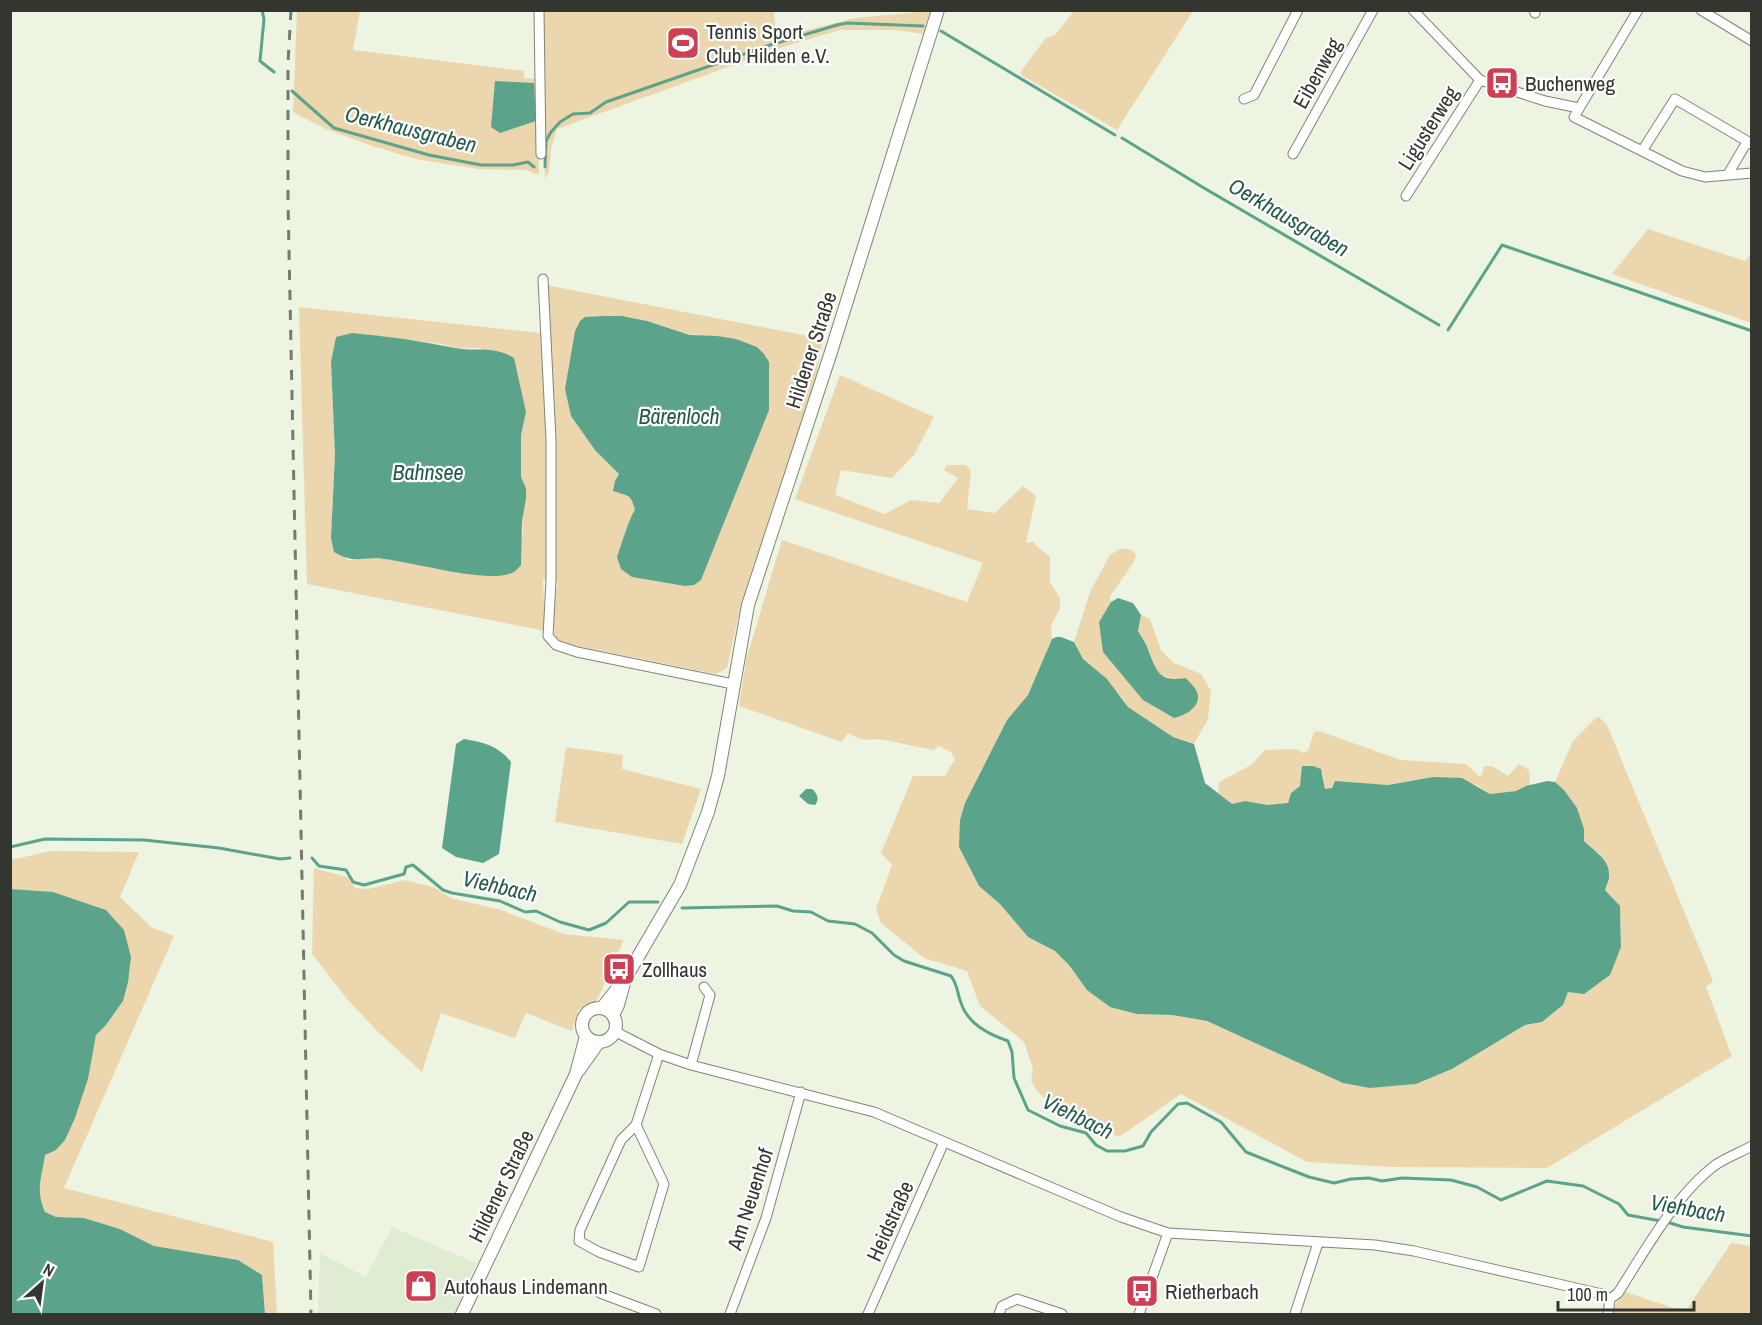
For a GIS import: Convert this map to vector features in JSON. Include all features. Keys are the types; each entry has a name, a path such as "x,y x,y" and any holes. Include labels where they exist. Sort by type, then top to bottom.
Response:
{"main road":[{"name":"Hildener Straße","path":"602,1008 625,979 680,885 708,812 718,776 748,605 938,10"},
{"name":"Hildener Straße","path":"614,1015 625,979"},
{"path":"602,1008 614,1015 617,1026 615,1032 605,1042 591,1041 586,1036 582,1020 586,1014 593,1009 602,1008"},
{"name":"Hildener Straße","path":"576,1074 586,1036"},
{"name":"Hildener Straße","path":"462,1314 576,1074 598,1043"}],"street":[{"path":"539,10 541,154"},
{"path":"1244,99 1254,94 1298,10"},
{"name":"Eibenweg","path":"1293,154 1373,10"},
{"path":"1413,10 1480,80 1545,101 1580,108"},
{"path":"1638,10 1574,117 1682,171 1706,177 1752,173"},
{"path":"1701,10 1752,41"},
{"name":"Ligusterweg","path":"1406,196 1480,80"},
{"path":"1642,151 1675,99 1749,143 1728,174"},
{"path":"543,279 550,440 551,581 548,636 556,645 577,652 733,684"},
{"path":"691,1065 710,995 704,987"},
{"path":"615,1032 659,1054 691,1065 874,1112 1121,1217 1168,1233 1375,1245 1414,1251 1602,1294 1610,1299"},
{"path":"636,1125 664,1184 639,1267 599,1252 579,1241 580,1230 621,1140 636,1125 659,1054"},
{"name":"Am Neuenhof","path":"730,1314 766,1218 801,1092"},
{"name":"Heidstraße","path":"868,1314 944,1142"},
{"path":"1608,1314 1610,1299 1618,1293 1660,1228 1696,1183 1715,1166 1752,1146"},
{"path":"1139,1314 1168,1233"},
{"path":"1295,1314 1318,1243"},
{"path":"600,1293 656,1314"},
{"path":"999,1314 1002,1306 1017,1299 1062,1314"}],"shaded area":[{"path":"297,11 360,11 353,50 524,71 524,78 536,79 539,175 526,170 478,169 416,159 326,129 293,112"},
{"path":"542,11 774,11 776,38 855,18 930,11 923,34 895,30 840,30 783,47 557,129 551,149 549,171 545,179"},
{"path":"1074,11 1193,11 1117,130 1021,75 1021,71 1045,39 1056,34"},
{"path":"1648,229 1745,261 1751,254 1751,323 1612,274"},
{"path":"546,285 823,339 816,376 742,600 727,668 716,674 562,643 554,634 554,603 558,583 543,579 545,631 307,584 299,307 547,333","holes":["585,317 636,319 701,336 769,371 769,410 617,557 635,510 633,500 626,494 619,493 615,481 619,474 571,416 565,389 575,331 580,321","352,333 441,344 456,348 481,348 526,412 521,435 521,477 526,488 523,532 514,572 465,573 380,558 348,560 331,538 335,454 331,362 336,338"]},
{"path":"840,375 934,417 914,455 892,478 841,470 835,495 885,514 911,500 939,503 958,478 944,470 947,465 966,465 971,471 967,509 995,513 1023,486 1036,496 1026,543 1033,542 1050,556 1050,582 1060,598 1060,608 1051,626 1052,639 1028,695 1007,720 965,803 959,847 979,886 1000,904 1028,937 1055,951 1069,965 1087,990 1137,1014 1172,1015 1207,1021 1343,1083 1370,1088 1416,1084 1452,1069 1525,1025 1542,1022 1563,1005 1568,992 1575,992 1621,947 1621,920 1614,899 1605,890 1601,855 1584,841 1564,790 1555,782 1573,741 1598,716 1607,725 1713,981 1706,987 1732,1056 1547,1168 1391,1167 1307,1162 1181,1094 1119,1137 1051,1104 1037,1091 1031,1081 1033,1069 1024,1042 980,1006 967,971 924,958 881,923 876,909 892,865 881,853 913,776 945,776 955,759 951,752 939,746 933,750 879,739 863,739 848,733 842,742 739,706 746,660 782,540 967,602 983,563 795,499"},
{"path":"1122,548 1132,550 1136,555 1134,562 1110,596 1111,602 1099,622 1143,700 1177,679 1162,676 1154,669 1149,650 1138,631 1141,615 1150,619 1161,650 1174,663 1201,674 1211,691 1208,719 1194,744 1173,737 1128,707 1121,696 1083,659 1074,642 1090,592 1110,555"},
{"path":"1319,731 1401,760 1466,764 1479,776 1482,775 1484,766 1492,766 1508,776 1519,764 1529,770 1530,786 1516,791 1490,794 1477,785 1433,777 1388,785 1335,781 1330,790 1325,789 1323,773 1303,766 1300,786 1291,793 1288,803 1268,805 1245,801 1232,804 1218,793 1219,782 1251,765 1265,750 1296,749 1303,753 1308,751 1314,732"},
{"path":"566,747 623,755 622,769 701,789 682,844 555,822"},
{"path":"51,851 139,852 120,897 152,928 174,936 64,1188 273,1242 277,1314 265,1314 262,1275 238,1260 154,1246 120,1229 84,1218 56,1217 45,1212 40,1190 45,1154 56,1150 75,1118 88,1079 96,1035 123,1001 106,910 53,892 11,889 11,860"},
{"path":"314,868 347,877 355,888 368,889 405,880 433,887 451,898 501,910 564,934 624,940 596,1002 578,1010 572,1031 526,1013 515,1038 441,1013 422,1072 377,1031 348,1000 312,954"},
{"path":"392,1227 476,1263 454,1314 318,1314 320,1253 366,1277"},
{"path":"1731,1243 1751,1246 1751,1314 1613,1314 1615,1305 1625,1292 1685,1312"}],"water":[{"path":"495,81 534,83 536,121 500,133 491,127"},
{"name":"Bärenloch","path":"622,316 647,321 690,335 736,339 757,347 769,362 769,410 701,580 694,585 685,586 632,577 621,569 617,557 635,510 628,496 613,491 619,474 595,450 571,416 565,389 575,331 580,321 585,317"},
{"name":"Bahnsee","path":"352,333 463,349 492,350 514,358 526,412 521,435 521,477 526,488 526,499 522,521 521,565 514,572 487,576 384,559 354,559 334,552 331,538 335,454 331,362 336,337"},
{"path":"1118,598 1133,603 1141,615 1138,631 1157,671 1170,679 1186,678 1195,688 1198,695 1196,705 1184,715 1174,718 1143,700 1103,652 1099,622 1111,602"},
{"path":"1056,637 1074,642 1083,659 1107,679 1128,707 1173,737 1194,744 1205,783 1232,804 1245,801 1268,805 1288,803 1291,793 1300,786 1302,766 1321,769 1325,789 1332,788 1335,781 1388,785 1433,777 1462,778 1490,794 1516,791 1547,781 1555,782 1577,808 1584,829 1584,841 1601,856 1607,865 1609,878 1605,890 1620,906 1621,947 1610,975 1584,994 1568,992 1563,1005 1542,1022 1525,1025 1452,1069 1416,1084 1370,1088 1343,1083 1207,1021 1172,1015 1137,1014 1110,1007 1087,990 1069,965 1055,951 1028,937 1000,904 979,886 959,847 960,820 965,803 1007,720 1028,695 1052,639"},
{"path":"464,739 490,746 501,752 511,762 499,854 483,863 456,857 442,848 456,744"},
{"path":"806,789 812,789 816,794 818,798 815,805 808,804 799,796"},
{"path":"11,889 53,892 106,910 124,930 131,957 123,1001 96,1035 88,1079 75,1118 65,1140 56,1150 45,1155 40,1197 45,1212 56,1217 84,1218 120,1229 154,1246 238,1260 262,1275 265,1314 11,1314"}],"waterway":[{"name":"Oerkhausgraben","path":"262,10 264,19 260,61 274,72"},
{"name":"Oerkhausgraben","path":"545,167 546,141 560,122 573,114 590,113 606,102 770,45 837,25 847,23 923,26"},
{"name":"Oerkhausgraben","path":"941,31 1115,135"},
{"name":"Oerkhausgraben","path":"292,91 334,128 429,155 481,165 513,165 528,162 534,167"},
{"name":"Oerkhausgraben","path":"1122,138 1439,325"},
{"name":"Oerkhausgraben","path":"1448,330 1502,245 1752,331"},
{"name":"Viehbach","path":"10,847 45,839 144,840 219,848 280,859 290,858"},
{"name":"Viehbach","path":"312,858 319,866 346,870 353,882 364,885 404,874 406,867 413,865 443,890 500,901 525,912 536,911 560,922 589,930 606,923 629,902 658,902"},
{"name":"Viehbach","path":"682,908 777,906 793,911 811,912 828,921 855,924 872,933 894,955 904,961 951,976 968,1017 986,1031 1008,1041 1012,1052 1014,1078 1028,1110 1060,1126 1086,1133 1096,1145 1107,1151 1125,1151 1143,1146 1151,1132 1178,1104 1187,1103 1221,1122 1246,1152 1309,1177 1334,1183 1369,1178 1382,1181 1402,1178 1451,1180 1477,1187 1501,1200 1547,1181 1583,1186 1619,1204 1628,1215 1661,1221"},
{"name":"Viehbach","path":"1667,1222 1683,1227 1752,1236"}],"railway":[{"path":"291,10 288,63 288,202 311,1314"}],"place":[{"name":"Tennis Sport Club Hilden e.V.","path":"683,43"},
{"name":"Buchenweg","path":"1502,83"},
{"name":"Zollhaus","path":"619,969"},
{"name":"Autohaus Lindemann","path":"421,1286"},
{"name":"Rietherbach","path":"1142,1291"}]}
